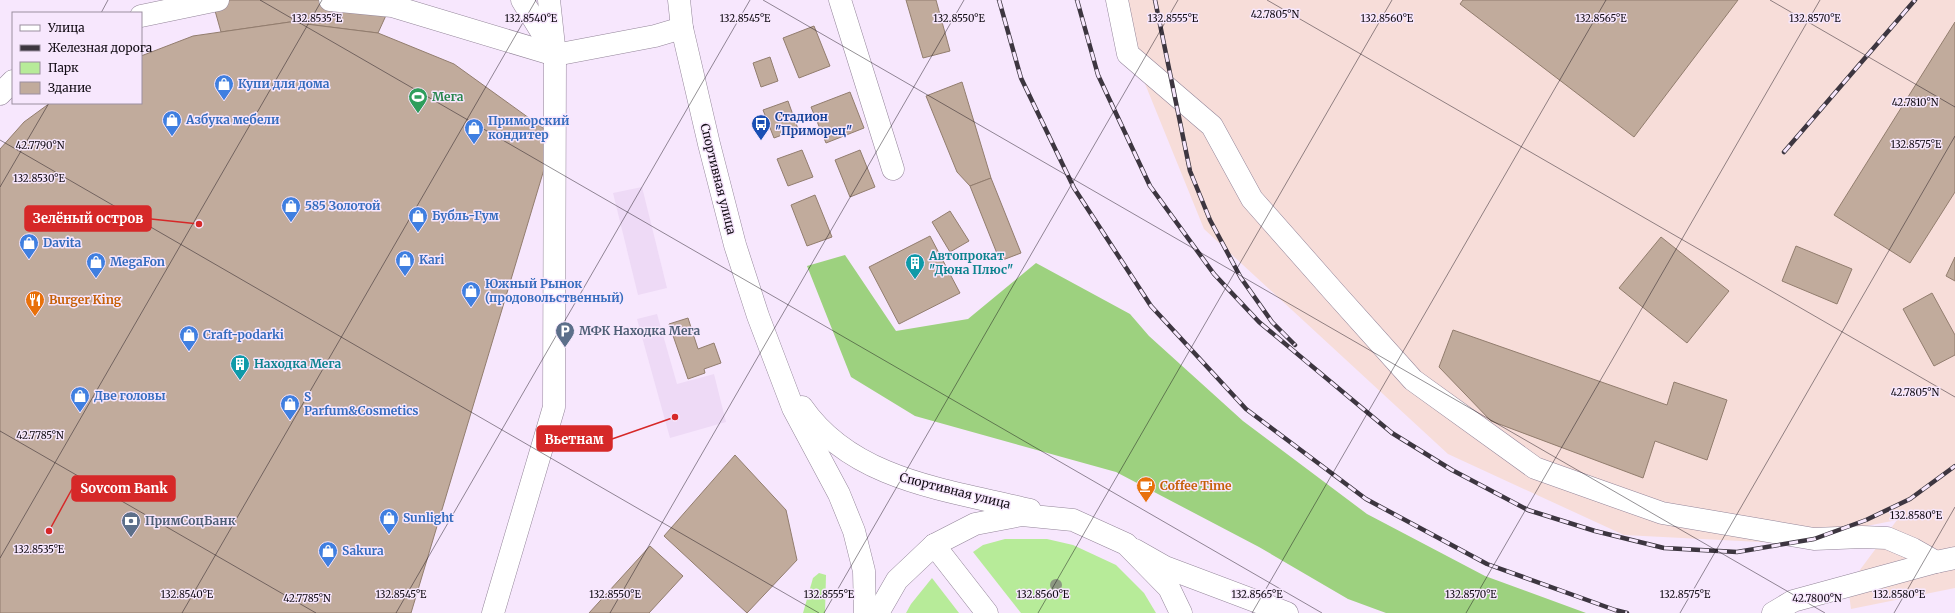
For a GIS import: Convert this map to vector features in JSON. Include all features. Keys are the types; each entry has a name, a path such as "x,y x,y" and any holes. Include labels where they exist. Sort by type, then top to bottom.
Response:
{"main road":[{"path":"142,16 218,0"},
{"path":"330,0 392,6 555,55 655,36 682,28"},
{"path":"522,0 555,55"},
{"path":"493,613 554,407 555,55 549,0"},
{"name":"Спортивная улица","path":"678,0 682,28 708,144 735,245 793,408 839,494 854,531 864,571 865,613"},
{"path":"840,0 893,169"},
{"path":"1117,0 1128,54 1212,126 1252,199 1340,299 1413,380 1535,468 1662,513 1814,538 1887,538 1945,560"},
{"path":"0,94 12,82"},
{"name":"Спортивная улица","path":"773,353 790,390 811,420 839,447 870,466 911,481 1073,520"},
{"path":"878,613 897,580 934,545 975,524 1022,515 1073,520 1126,544 1165,567 1287,613"},
{"path":"1126,544 1168,588 1181,613"},
{"path":"934,545 987,613"},
{"path":"1773,613 1793,601 1945,560"}],"shaded area":[{"path":"1111,0 1955,0 1955,588 1851,609 1848,586 1897,520 1781,543 1624,535 1448,454 1204,229"},
{"path":"642,187 667,288 638,295 613,193"},
{"path":"657,314 677,384 714,374 726,422 670,438 637,319"}],"green space":[{"path":"845,255 896,331 968,319 1036,263 1130,314 1149,336 1243,421 1367,514 1485,576 1586,613 1386,613 1348,599 1259,547 1116,472 915,416 851,377 807,266"},
{"path":"1005,539 1047,539 1073,545 1116,565 1144,593 1156,613 1021,613 973,552 983,545"},
{"path":"819,573 826,575 825,613 803,613 813,578"},
{"path":"932,578 959,613 906,613 911,604"}],"building":[{"path":"212,0 393,0 378,33 290,22 221,32"},
{"path":"906,0 936,0 950,51 923,58"},
{"path":"1463,0 1738,0 1634,137 1460,4"},
{"name":"Находка Мега","path":"290,22 378,33 454,64 554,136 411,613 0,613 0,149 24,122 49,104 142,104 142,56 193,36"},
{"path":"1955,22 1955,192 1910,263 1834,215"},
{"path":"814,26 830,66 799,78 783,38"},
{"path":"770,57 778,81 761,87 753,63"},
{"path":"962,82 991,178 970,186 957,172 926,96"},
{"path":"850,92 864,128 826,143 811,107"},
{"path":"788,101 798,129 774,138 763,110"},
{"path":"802,150 813,177 788,186 777,159"},
{"path":"860,150 875,187 850,197 835,160"},
{"path":"991,178 1021,253 1000,261 970,186"},
{"path":"815,195 832,237 807,246 791,205"},
{"path":"950,211 969,241 950,252 932,222"},
{"name":"Автопрокат \"Дюна Плюс\"","path":"930,236 960,293 899,324 869,267"},
{"path":"1661,237 1729,291 1687,343 1619,288"},
{"path":"1796,246 1852,269 1837,304 1782,281"},
{"path":"1955,257 1955,281 1946,276"},
{"path":"1932,293 1955,335 1955,355 1934,366 1903,309"},
{"path":"688,318 698,349 714,343 721,363 704,369 705,373 688,379 669,324"},
{"path":"1453,330 1667,405 1674,382 1727,400 1707,460 1655,441 1643,478 1491,421 1439,367"},
{"path":"735,455 786,510 797,560 747,613 664,536"},
{"path":"650,546 683,576 649,613 589,613"}],"railway":[{"path":"999,0 1021,78 1074,188 1151,306 1246,409 1366,499 1487,564 1627,613"},
{"path":"1077,0 1098,75 1150,186 1214,274 1259,322 1392,433 1452,470 1528,510 1595,531 1664,548 1737,552 1814,539 1866,520 1910,499 1955,466"},
{"path":"1155,0 1190,171 1210,220 1241,278 1272,322 1295,345"},
{"path":"1784,152 1915,0"}],"place":[{"name":"Купи для дома","path":"224,101"},
{"name":"Мега","path":"418,114"},
{"name":"Азбука мебели","path":"172,137"},
{"name":"Стадион \"Приморец\"","path":"761,141"},
{"name":"Приморский кондитер","path":"474,145"},
{"name":"585 Золотой","path":"291,223"},
{"name":"Зелёный остров","path":"199,224"},
{"name":"Бубль-Гум","path":"418,233"},
{"name":"Davita","path":"29,260"},
{"name":"Kari","path":"405,277"},
{"name":"MegaFon","path":"96,279"},
{"name":"Автопрокат \"Дюна Плюс\"","path":"915,280"},
{"name":"Южный Рынок (продовольственный)","path":"471,308"},
{"name":"Burger King","path":"35,317"},
{"name":"МФК Находка Мега","path":"565,348"},
{"name":"Craft-podarki","path":"189,352"},
{"name":"Находка Мега","path":"240,381"},
{"name":"Две головы","path":"80,413"},
{"name":"Вьетнам","path":"675,417"},
{"name":"S Parfum&Cosmetics","path":"290,421"},
{"name":"Coffee Time","path":"1146,503"},
{"name":"Sovcom Bank","path":"49,531"},
{"name":"Sunlight","path":"389,535"},
{"name":"ПримСоцБанк","path":"131,538"},
{"name":"Sakura","path":"328,568"}]}
